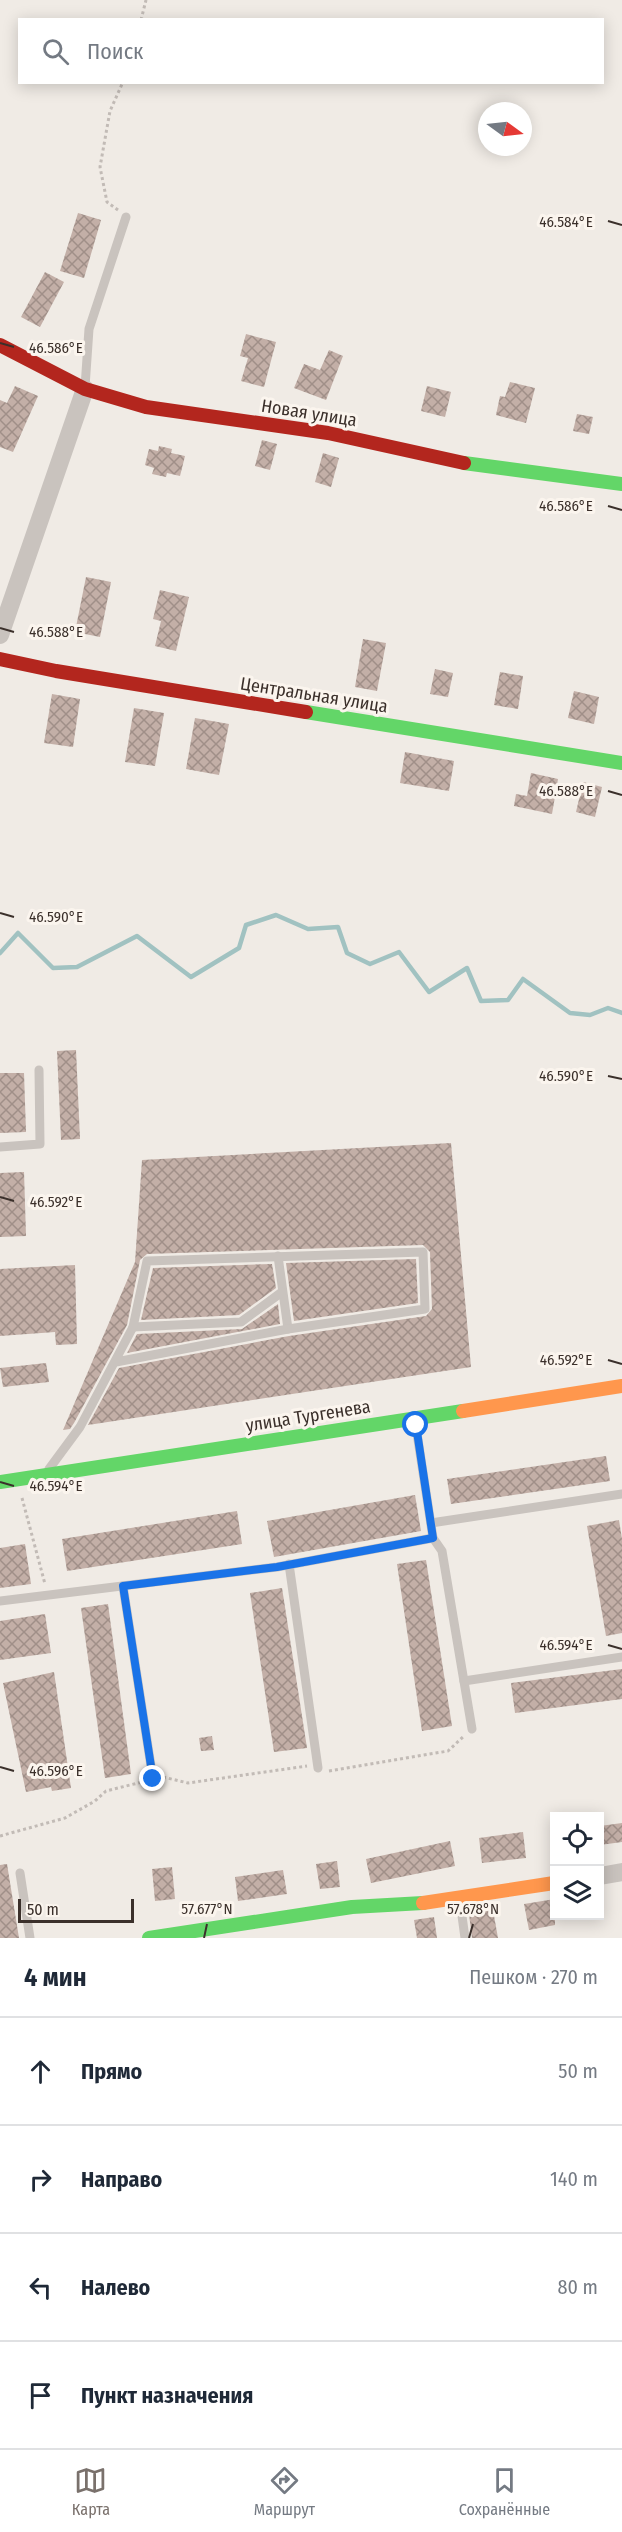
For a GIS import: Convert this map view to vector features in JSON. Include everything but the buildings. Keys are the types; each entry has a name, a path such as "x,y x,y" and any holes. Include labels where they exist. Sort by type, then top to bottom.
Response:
{"street":[{"name":"Новая улица","path":"0,345 85,390 146,407 328,433 464,463 622,484"},
{"path":"0,635 85,390"},
{"name":"Центральная улица","path":"0,659 56,671 622,763"},
{"name":"улица Тургенева","path":"1,1479 620,1389"},
{"path":"604,1875 622,1872"},
{"path":"150,1938 352,1907 429,1903 550,1884"}],"lane":[{"path":"85,390 89,329 126,217"},
{"path":"0,1147 40,1144 39,1070"},
{"path":"46,1474 80,1427 116,1362 132,1327 147,1261 423,1251 425,1309 288,1329 116,1362"},
{"path":"278,1256 288,1329"},
{"path":"132,1327 241,1322 282,1293"},
{"path":"415,1418 433,1538 442,1551 472,1729"},
{"path":"431,1522 622,1494"},
{"path":"0,1601 289,1564 433,1538"},
{"path":"289,1564 318,1768"},
{"path":"123,1586 153,1779"},
{"path":"464,1681 622,1658"},
{"path":"20,1873 30,1938"},
{"path":"459,1898 465,1938"}],"path":[{"path":"142,18 146,0"},
{"path":"122,84 110,111 100,167 107,202 126,217"},
{"path":"17,1478 48,1595"},
{"path":"0,1836 64,1818 95,1801 106,1791 153,1779 165,1777 188,1783 306,1766 329,1771 448,1751 472,1729"}],"waterway":[{"path":"0,953 18,933 53,968 77,967 137,936 191,977 239,948 246,925 276,915 308,929 338,927 347,953 370,964 399,952 429,992 467,968 481,1001 508,1000 523,979 570,1013 590,1015 608,1008 622,1013"}],"traffic: fast":[{"path":"464,463 622,484"},
{"path":"306,712 622,763"},
{"path":"0,1482 463,1411"},
{"path":"149,1938 352,1907 423,1903"}],"traffic: slow":[{"path":"463,1411 622,1386"},
{"path":"423,1903 550,1884"}],"traffic: jam":[{"path":"0,345 85,389 146,407 328,433 464,463"},
{"path":"0,659 56,671 306,712"}],"route":[{"path":"153,1779 123,1586 277,1567 433,1538 416,1425"}]}
